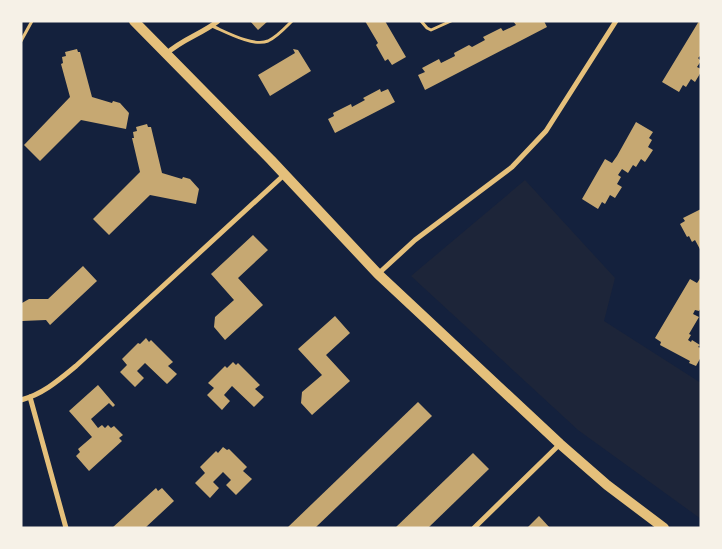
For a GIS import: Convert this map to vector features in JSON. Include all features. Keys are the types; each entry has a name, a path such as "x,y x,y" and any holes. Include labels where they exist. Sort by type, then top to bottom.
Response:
{"main road":[{"path":"134,21 284,174 378,274 560,444 608,485 664,528"}],"street":[{"path":"166,54 181,42 218,21"},
{"path":"378,274 415,240 519,160 546,131 616,21"},
{"path":"21,400 50,387 76,366 284,174"},
{"path":"30,397 66,528"},
{"path":"474,528 560,444"}],"lane":[{"path":"21,41 32,21"},
{"path":"212,26 257,43 273,38 292,21"},
{"path":"421,21 431,30 451,21"}],"shaded area":[{"path":"525,180 615,278 604,321 701,383 701,519 578,430 411,276"}],"building":[{"path":"250,21 268,21 258,30"},
{"path":"365,21 385,21 406,57 392,65 388,59 385,61 376,45 378,43"},
{"path":"513,21 544,21 547,27 425,90 418,75 425,72 422,68 439,59 441,63 455,56 454,53 469,45 472,47 485,40 483,37 501,28 503,31 516,25"},
{"path":"699,21 701,21 701,55 698,58 701,61 697,67 701,69 701,72 695,82 691,79 686,87 683,85 679,92 662,82"},
{"path":"77,49 80,52 92,97 112,103 113,101 120,103 129,113 126,129 81,120 40,161 24,145 70,97 61,64 63,63 62,57 66,56 65,52"},
{"path":"293,49 298,50 311,71 270,96 258,75 295,53"},
{"path":"380,89 381,92 388,89 395,102 335,133 328,119 334,116 333,113 351,104 352,107 365,100 363,98"},
{"path":"636,122 653,132 649,138 652,140 648,147 653,150 645,162 641,159 636,167 633,165 628,173 622,169 618,175 621,177 617,184 622,187 615,198 610,195 605,204 602,202 598,209 582,199 605,159 612,163"},
{"path":"147,124 148,127 151,127 162,173 182,179 183,177 190,179 199,189 196,204 150,195 109,235 93,219 140,172 132,138 134,138 133,132 137,131 136,127"},
{"path":"701,209 701,251 695,240 692,242 689,236 687,237 680,224 685,221 683,218"},
{"path":"253,235 268,250 238,278 263,305 225,340 214,327 215,317 234,300 211,274"},
{"path":"83,266 97,281 50,325 46,320 22,321 22,303 29,299 48,299"},
{"path":"701,277 701,308 699,311 695,310 693,314 699,317 689,334 691,335 688,340 691,342 692,340 700,345 698,347 701,348 701,357 696,366 660,345 661,342 655,338 690,279 697,283"},
{"path":"335,316 350,333 326,355 350,381 312,415 301,403 302,392 322,375 298,349"},
{"path":"146,338 149,342 151,340 173,362 168,366 177,374 167,384 145,363 137,371 144,378 135,387 120,372 127,365 122,359 138,343 140,344"},
{"path":"233,362 236,365 238,363 260,385 255,389 264,397 254,407 232,386 224,395 230,401 222,410 207,395 214,388 208,383 225,366 227,368"},
{"path":"98,385 115,405 113,407 109,403 91,419 98,428 102,425 105,428 108,425 111,428 114,426 123,435 119,438 122,441 89,471 76,456 80,452 78,449 92,437 69,411"},
{"path":"418,402 432,416 315,528 287,528"},
{"path":"223,447 227,450 229,449 247,467 243,471 252,479 236,495 226,485 231,480 223,472 213,482 219,488 210,498 195,483 205,473 200,467 216,451 218,453"},
{"path":"473,453 489,469 428,528 395,528"},
{"path":"156,488 158,491 162,488 174,501 145,528 112,528"},
{"path":"539,516 550,528 527,528"}]}
